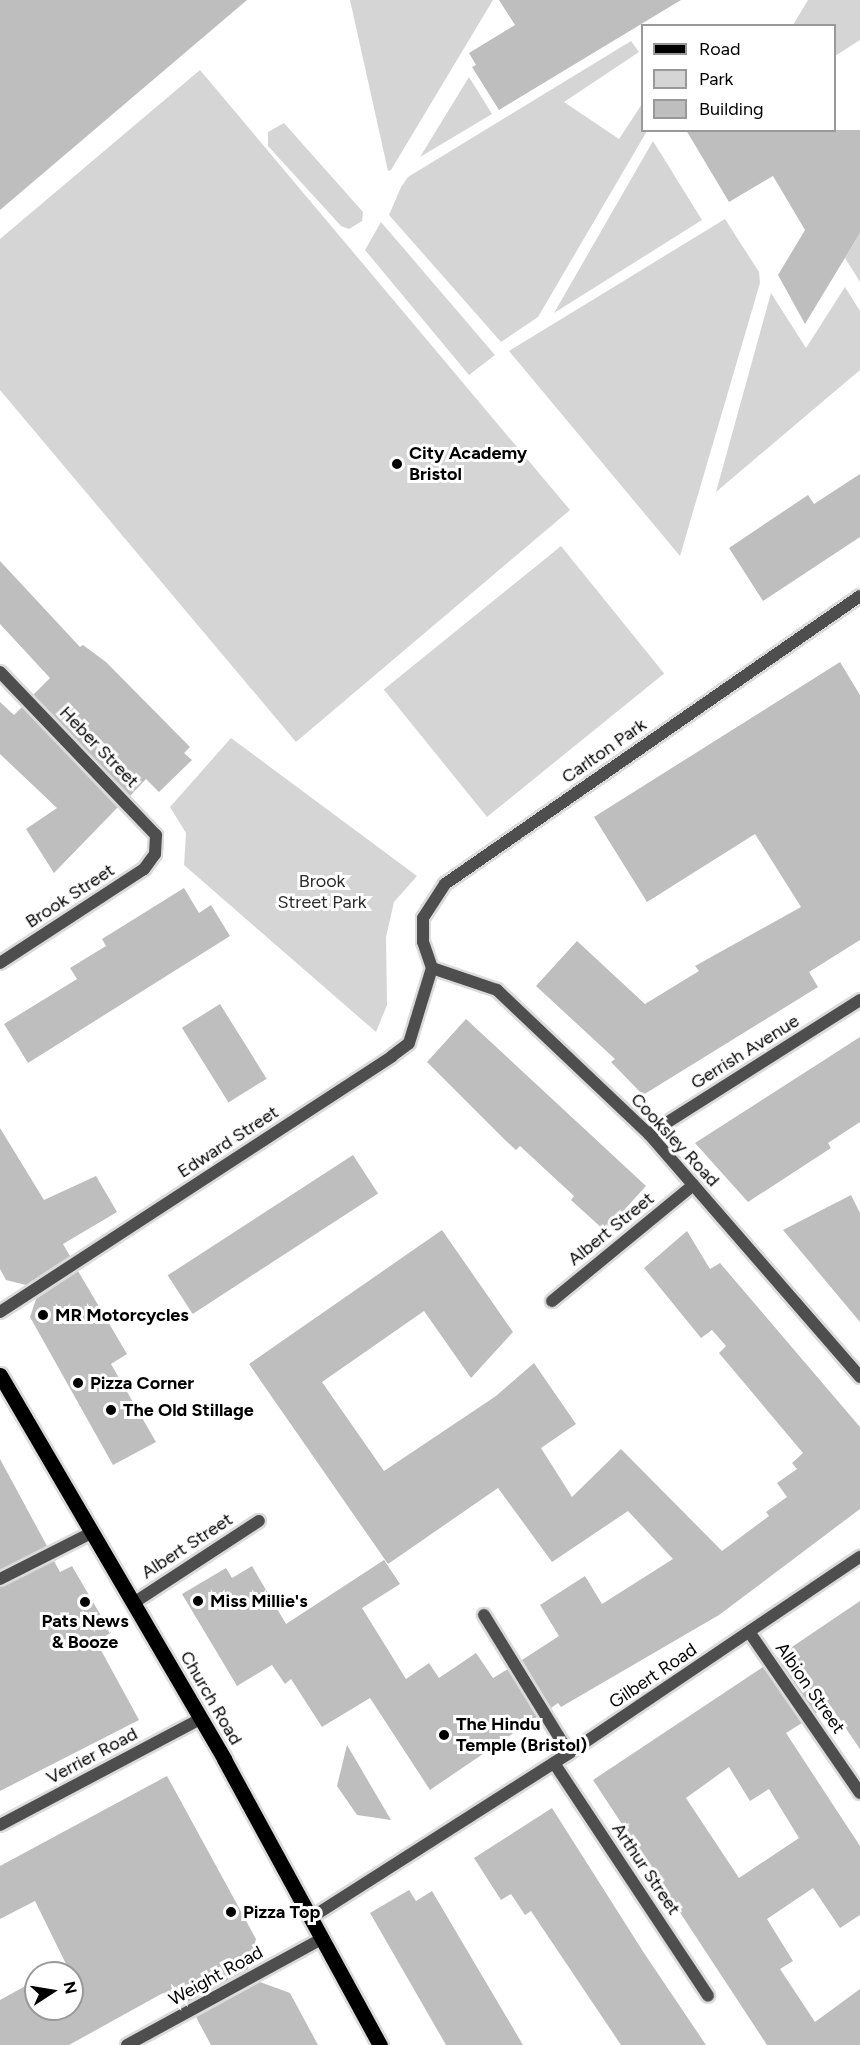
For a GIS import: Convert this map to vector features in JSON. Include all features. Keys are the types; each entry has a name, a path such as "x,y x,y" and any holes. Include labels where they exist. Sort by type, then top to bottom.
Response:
{"main road":[{"name":"Church Road","path":"0,1375 135,1602 312,1917 380,2045"}],"street":[{"name":"Carlton Park","path":"432,968 423,942 423,918 445,884 860,596"},
{"name":"Heber Street","path":"0,672 142,818 156,835 155,854"},
{"name":"Brook Street","path":"0,963 144,869 155,854"},
{"name":"Cooksley Road","path":"432,968 496,990 649,1134 860,1377"},
{"name":"Edward Street","path":"0,1312 409,1043 432,968"},
{"name":"Gerrish Avenue","path":"649,1134 860,1000"},
{"name":"Albert Street","path":"552,1301 693,1185"},
{"name":"Albert Street","path":"135,1602 259,1521"},
{"path":"0,1579 93,1532"},
{"name":"Gilbert Road","path":"312,1917 554,1763 860,1557"},
{"path":"484,1615 569,1753"},
{"name":"Albion Street","path":"750,1633 860,1793"},
{"name":"Verrier Road","path":"0,1825 200,1719"},
{"name":"Arthur Street","path":"554,1763 708,1996"},
{"name":"Weight Road","path":"127,2045 322,1938"}],"green space":[{"path":"350,0 493,0 391,170 388,171"},
{"path":"808,0 860,0 860,40 836,55 836,24 794,24"},
{"path":"631,41 639,52 564,102 619,139 641,106 641,132 646,132 538,317 501,342 389,215 408,177"},
{"path":"200,70 570,510 296,742 0,390 0,239"},
{"path":"469,77 492,114 420,157"},
{"path":"284,123 363,212 362,221 349,229 341,226 268,146 268,132"},
{"path":"653,141 702,220 554,313"},
{"path":"725,219 759,272 760,283 680,556 509,351"},
{"path":"381,222 495,355 469,375 365,250"},
{"path":"860,233 860,282 845,258"},
{"path":"845,287 860,311 860,370 716,492 771,293 806,348"},
{"path":"561,546 664,673 487,817 384,689"},
{"name":"Brook Street Park","path":"231,738 417,876 394,902 386,937 387,1005 376,1032 184,865 186,833 170,807"}],"building":[{"path":"0,0 247,0 0,210"},
{"path":"499,0 681,0 499,110 472,67 476,65 469,53 515,25"},
{"path":"860,130 860,233 805,324 778,275 805,230 773,176 729,202 687,132"},
{"path":"860,474 860,537 763,601 729,548 808,495 814,504"},
{"path":"0,561 80,647 83,645 106,662 190,747 184,753 192,760 159,792 146,779 130,796 33,695 50,678 0,624"},
{"path":"840,662 860,695 860,940 809,972 818,987 643,1095 611,1062 615,1059 536,986 577,941 645,1004 699,971 695,966 801,907 755,834 647,902 594,817"},
{"path":"0,702 14,715 22,707 118,807 54,873 26,829 57,808 0,754"},
{"path":"184,888 199,913 211,905 230,936 28,1063 4,1024 77,979 70,968 106,946 102,939"},
{"path":"220,1004 267,1079 228,1102 182,1028"},
{"path":"466,1019 646,1186 605,1231 571,1200 574,1196 520,1146 516,1150 427,1062"},
{"path":"860,1037 860,1122 828,1143 831,1148 748,1202 695,1143"},
{"path":"0,1128 44,1200 96,1176 117,1212 63,1244 70,1256 26,1285 6,1280 0,1269"},
{"path":"353,1155 378,1194 193,1314 168,1275"},
{"path":"851,1195 860,1213 860,1322 783,1230"},
{"path":"442,1230 513,1332 471,1378 424,1311 322,1382 384,1471 496,1396 534,1363 576,1424 541,1448 572,1497 621,1449 722,1551 769,1516 766,1512 787,1497 777,1483 797,1469 792,1463 803,1453 719,1353 726,1346 712,1330 701,1338 644,1268 687,1231 710,1269 720,1263 860,1427 860,1509 719,1615 561,1707 558,1703 551,1708 522,1660 559,1636 540,1605 585,1576 602,1604 673,1559 628,1511 552,1562 498,1488 388,1564 249,1364"},
{"path":"78,1271 127,1354 111,1364 156,1442 113,1465 30,1317 36,1299"},
{"path":"0,1459 47,1546 0,1570"},
{"path":"384,1560 400,1584 362,1608 406,1679 429,1663 439,1678 476,1653 493,1678 508,1669 537,1717 430,1790 370,1698 322,1727 291,1679 285,1684 272,1665 237,1686 182,1594 226,1568 232,1578 252,1566 286,1624"},
{"path":"54,1561 60,1572 72,1566 111,1633 96,1641 139,1720 0,1791 0,1587"},
{"path":"860,1601 860,1749 829,1704 815,1714 777,1657"},
{"path":"763,1667 802,1723 786,1733 860,1846 860,1915 840,1928 813,1888 767,1919 793,1961 780,1969 815,2022 860,1989 860,2045 767,2045 593,1780","holes":["729,1767 750,1801 769,1789 799,1838 739,1878 686,1798"]},
{"path":"347,1745 391,1820 357,1815 337,1786"},
{"path":"167,1776 256,1939 248,1969 188,2002 181,1989 166,1997 163,1993 69,2045 0,2045 0,2000 24,1987 24,2021 84,2021 84,1961 65,1961 35,1901 0,1919 0,1866"},
{"path":"552,1808 644,1953 706,2045 621,2045 531,1911 525,1915 511,1894 501,1900 474,1858"},
{"path":"409,1890 416,1901 432,1891 523,2045 446,2045 370,1913"},
{"path":"260,1982 290,1993 318,2045 211,2045 196,2017"}],"place":[{"name":"City Academy Bristol","path":"397,464"},
{"name":"MR Motorcycles","path":"43,1315"},
{"name":"Pizza Corner","path":"78,1383"},
{"name":"The Old Stillage","path":"111,1410"},
{"name":"Miss Millie's","path":"198,1601"},
{"name":"Pats News & Booze","path":"85,1602"},
{"name":"The Hindu Temple (Bristol)","path":"444,1735"},
{"name":"Pizza Top","path":"231,1912"}]}
